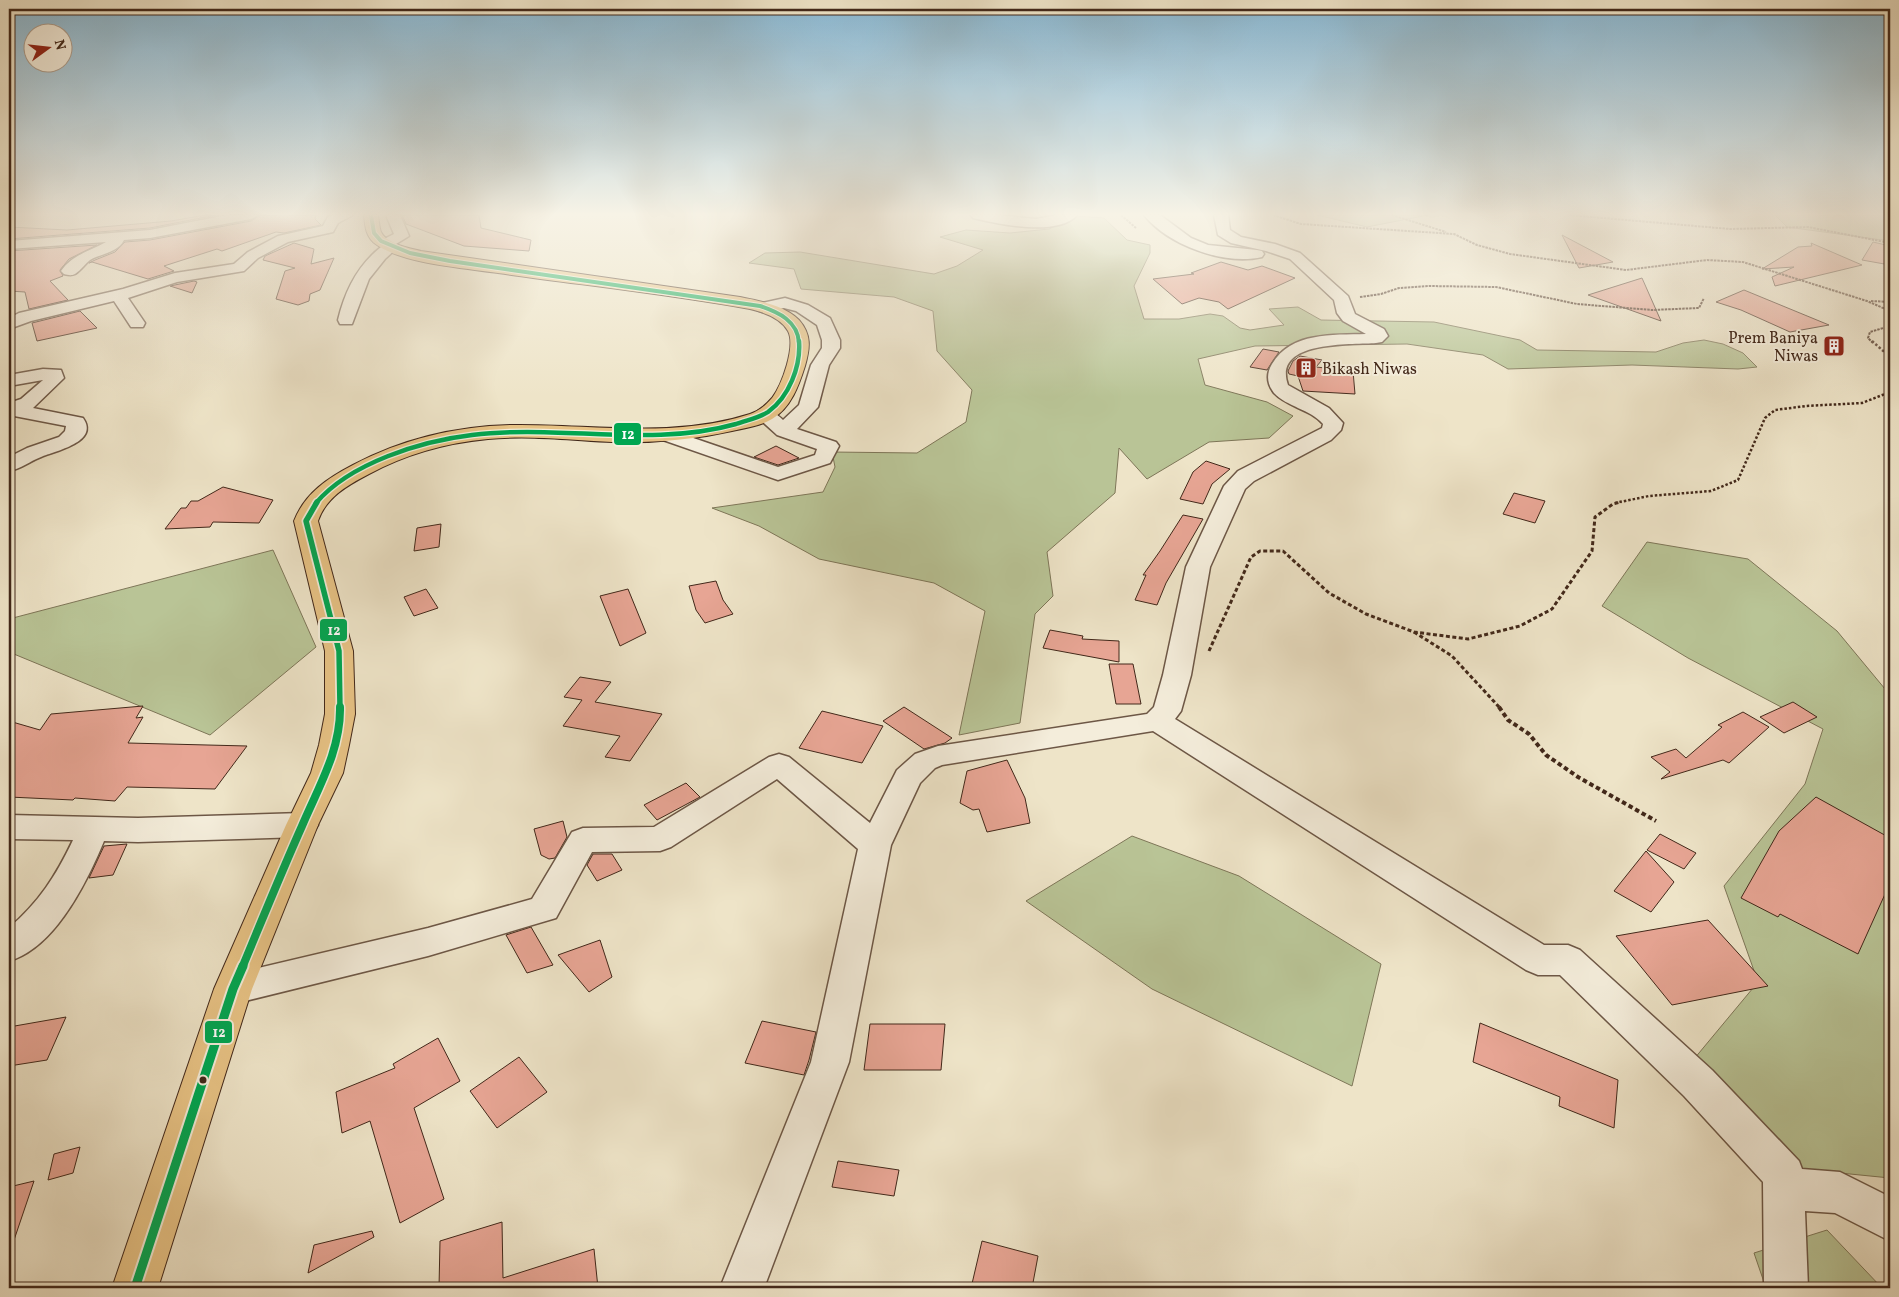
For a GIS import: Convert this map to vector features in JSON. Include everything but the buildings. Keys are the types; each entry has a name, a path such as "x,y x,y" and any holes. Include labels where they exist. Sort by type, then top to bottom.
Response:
{"highway":[{"path":"136,1288 233,989 302,825 327,773 334,745 340,714 339,650 306,521 309,510 319,498 339,481 368,464 429,442 464,435 536,432 670,436 718,428 765,415 784,397 801,347 801,339 788,320 763,307 740,302 553,276"}],"street":[{"path":"9,324 25,317 192,276"},
{"path":"346,320 354,290 362,276"},
{"path":"742,1288 830,1062 875,845 908,777 925,761 938,756 1085,735 1157,721 1168,711 1198,567 1235,486 1246,476 1319,439 1331,430 1333,423 1327,414 1280,388 1276,377 1279,367 1292,350 1298,347 1376,338 1379,336 1378,333 1346,316 1343,310 1342,298 1317,276"},
{"path":"118,295 137,323"},
{"path":"763,307 784,303 802,308 824,322 831,340 831,348 820,365 808,408 784,431"},
{"path":"9,380 43,374 55,374 55,378 28,403 14,412"},
{"path":"9,465 34,452 66,441 75,434 76,422 14,412"},
{"path":"670,436 778,474 824,459 829,446 784,431 765,415"},
{"path":"1157,721 1538,960 1568,960 1698,1083 1784,1175 1786,1288"},
{"path":"233,989 428,942 544,909 583,840 660,839 779,764 875,845"},
{"path":"9,827 138,830 302,825"},
{"path":"9,948 22,938 59,897 69,881 93,830"},
{"path":"1783,1188 1840,1194 1890,1220"}],"path":[{"path":"1787,276 1867,301 1890,311"},
{"path":"1342,298 1381,294 1399,288 1429,286 1496,287 1577,304 1652,310 1699,308 1704,298"},
{"path":"1867,301 1890,302"},
{"path":"1890,326 1870,332 1868,338 1890,358"},
{"path":"1414,632 1468,639 1520,626 1552,609 1592,551 1595,517 1613,504 1649,496 1710,491 1738,480 1765,418 1775,410 1806,406 1862,403 1885,394 1890,380"},
{"path":"1177,675 1203,662 1216,638 1251,557 1260,551 1283,551 1329,593 1366,614 1414,632 1452,656 1499,707 1508,720 1529,734 1546,755 1578,777 1656,821"}],"green space":[{"path":"796,276 1139,276 1134,286 1144,319 1179,319 1210,314 1223,316 1240,328 1250,330 1284,325 1269,309 1298,307 1321,320 1434,322 1520,340 1537,350 1656,352 1683,343 1704,340 1723,344 1743,353 1757,367 1738,369 1632,365 1508,369 1483,355 1407,344 1255,346 1198,359 1205,385 1267,402 1293,416 1269,438 1209,442 1147,479 1119,448 1115,493 1047,552 1053,596 1035,614 1020,723 959,735 985,611 934,583 819,559 759,526 712,508 823,492 835,467 832,452 917,453 966,422 972,390 937,351 933,311 894,297 801,289"},
{"path":"1647,542 1748,559 1837,631 1890,695 1890,1178 1750,1164 1694,1059 1758,982 1724,886 1805,784 1823,729 1688,658 1602,606"},
{"path":"273,550 316,647 210,735 9,652 9,619"},
{"path":"1132,836 1239,876 1381,964 1352,1086 1152,989 1026,901"},
{"path":"1827,1230 1882,1288 1766,1288 1754,1253"}],"transit line":[{"name":"12","path":"135,1288 233,989 302,825 327,773 334,745 340,714 339,651 306,521 315,504 335,485 374,463 438,440 489,433 659,434 726,427 759,417 769,411 786,391 793,377 800,350 799,337 792,323 775,311 760,306 550,276"}],"place":[{"name":"Prem Baniya Niwas","path":"1834,346"},
{"name":"Bikash Niwas","path":"1306,368"}]}
